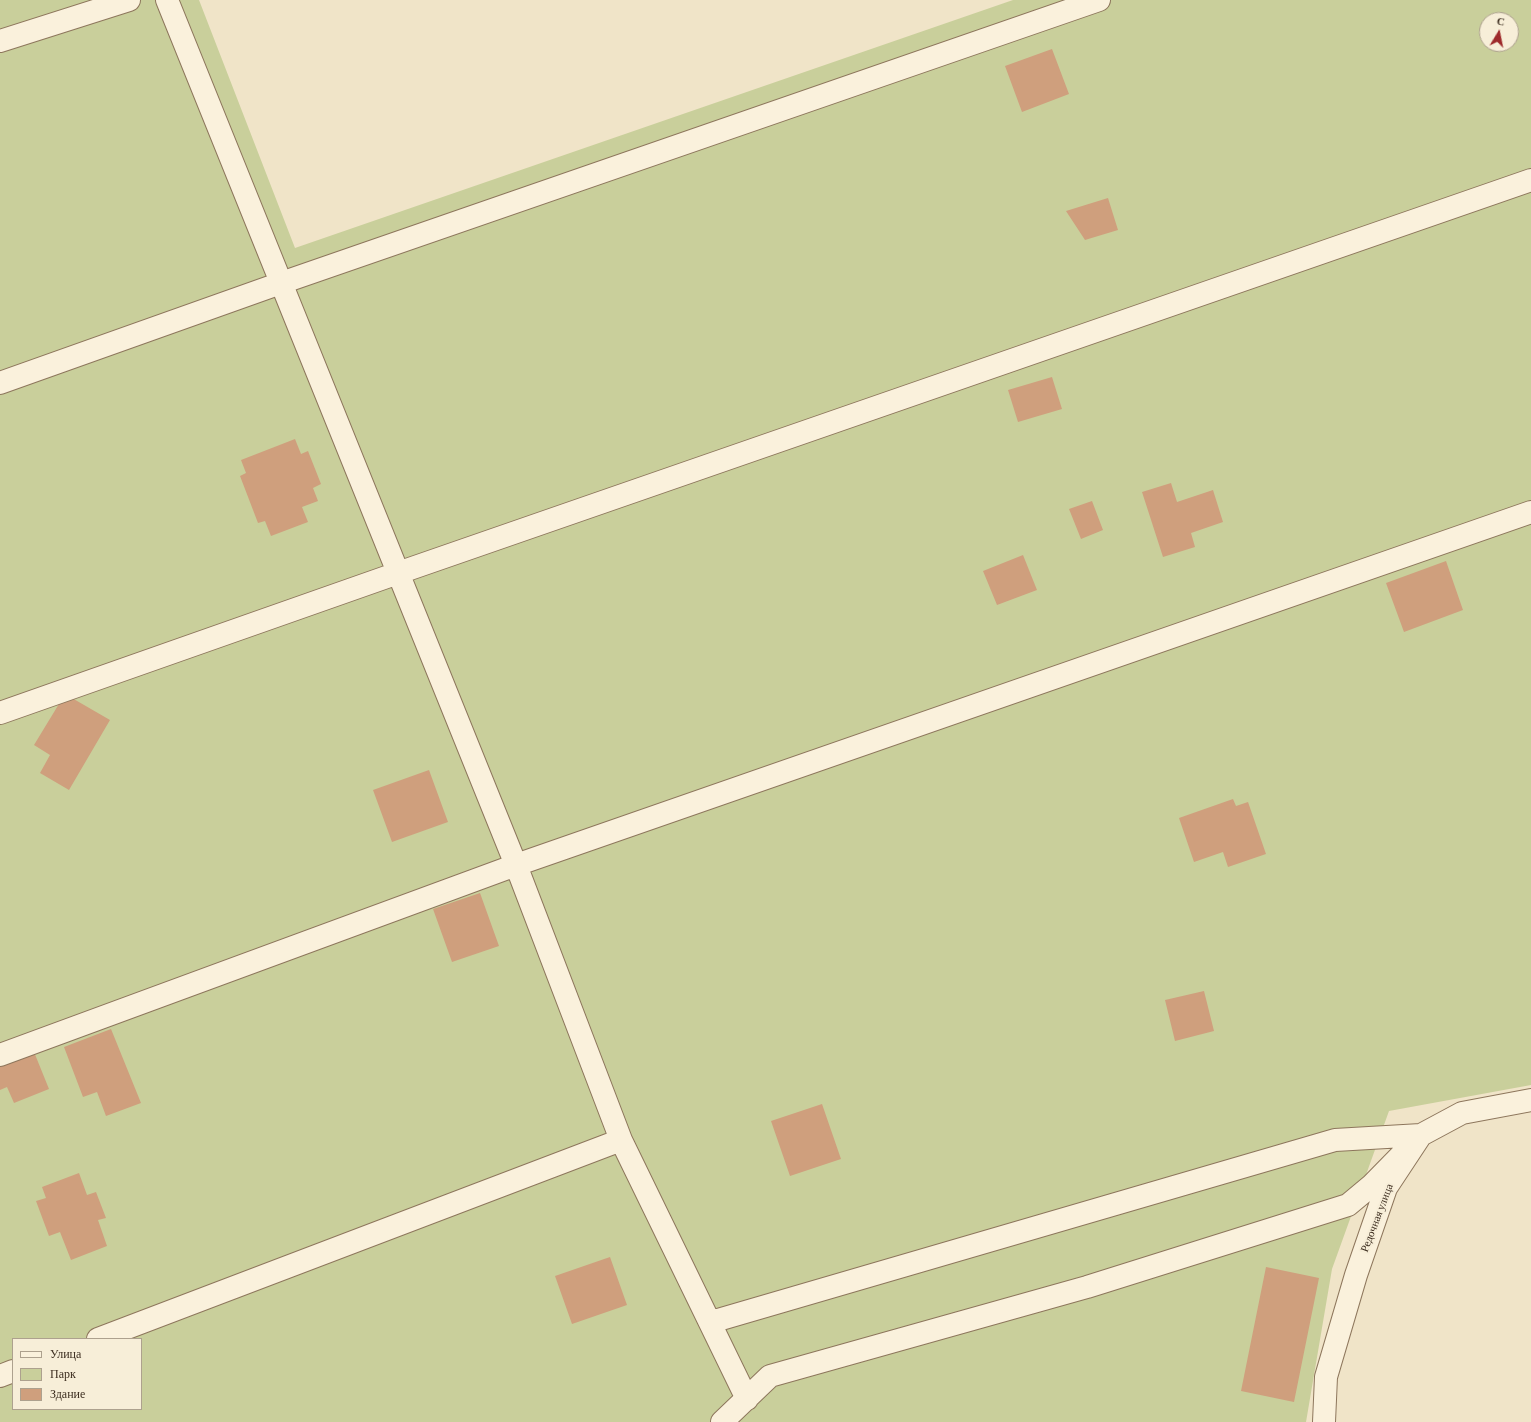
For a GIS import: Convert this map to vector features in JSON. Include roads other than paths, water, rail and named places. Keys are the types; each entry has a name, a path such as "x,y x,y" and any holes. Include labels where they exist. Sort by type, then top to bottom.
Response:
{"street":[{"path":"0,41 129,0"},
{"path":"167,0 516,866 621,1140 711,1322 747,1399"},
{"path":"0,383 281,283 1099,0"},
{"path":"0,713 398,573 1531,180"},
{"path":"0,1055 516,866 1531,512"},
{"name":"Редочная улица","path":"1324,1422 1326,1376 1358,1268 1386,1188 1421,1135 1462,1113 1531,1100"},
{"path":"711,1322 1334,1140 1421,1135"},
{"path":"722,1422 770,1376 1087,1287 1348,1205 1372,1184 1421,1135"},
{"path":"101,1338 621,1140"},
{"path":"0,1376 12,1371"}]}
